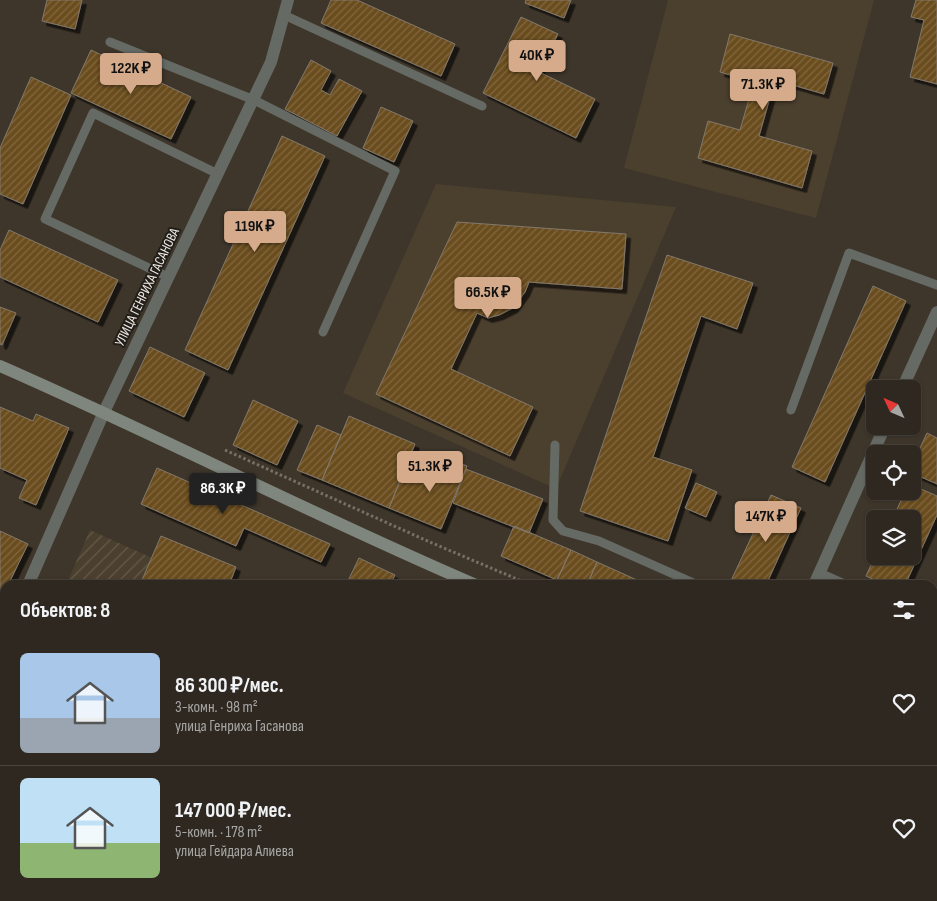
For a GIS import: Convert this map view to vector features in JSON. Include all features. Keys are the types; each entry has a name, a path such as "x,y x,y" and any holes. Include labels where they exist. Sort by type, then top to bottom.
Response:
{"street":[{"name":"УЛИЦА ГЕНРИХА ГАСАНОВА","path":"30,580 104,412 272,62 288,0"},
{"path":"906,380 937,312"},
{"path":"0,366 104,412 404,554 464,580"},
{"path":"816,580 882,435"}],"lane":[{"path":"284,15 482,106"},
{"path":"110,42 254,100 394,171 323,332"},
{"path":"168,277 45,219 93,113 218,174"},
{"path":"791,410 850,252 937,285"},
{"path":"555,445 553,520 563,531 599,541 687,580"},
{"path":"820,572 837,580"}],"path":[{"path":"217,447 519,580"}],"shaded area":[{"path":"668,0 874,0 816,218 624,168"},
{"path":"436,184 676,207 556,489 343,393"},
{"path":"90,530 201,580 68,580"}],"building":[{"path":"47,0 82,0 75,29 42,21"},
{"path":"331,0 357,0 455,44 441,76 321,23"},
{"path":"526,0 571,0 564,18 525,3"},
{"path":"916,0 937,0 937,84 910,77 924,20 911,17"},
{"path":"521,17 558,34 539,72 595,99 576,138 483,93"},
{"path":"730,34 833,63 824,94 775,80 759,136 812,151 802,188 698,158 708,121 740,130 754,82 720,72"},
{"path":"91,50 191,97 171,139 71,93"},
{"path":"311,60 331,71 321,90 330,95 339,79 362,91 337,136 285,109"},
{"path":"31,77 71,95 23,204 0,194 0,148"},
{"path":"381,107 413,121 394,162 363,148"},
{"path":"282,136 325,156 228,370 185,350"},
{"path":"457,222 626,234 622,289 529,282 525,292 513,308 488,318 477,313 451,369 533,407 510,456 376,394"},
{"path":"9,230 118,280 98,322 0,277 0,250"},
{"path":"667,255 753,283 737,329 701,316 653,457 692,470 668,541 580,511"},
{"path":"873,286 906,301 871,380 866,380 866,390 825,482 792,467"},
{"path":"0,307 16,313 2,345 0,344"},
{"path":"150,347 205,373 184,417 129,391"},
{"path":"253,400 298,421 277,465 233,445"},
{"path":"0,407 33,421 36,414 69,428 36,505 19,498 27,480 0,468"},
{"path":"349,416 415,444 389,508 322,480"},
{"path":"317,425 341,435 322,480 297,470"},
{"path":"927,433 937,438 937,484 921,477 921,446"},
{"path":"440,455 467,466 441,529 389,508 403,473 428,483"},
{"path":"157,468 330,544 321,562 244,528 236,546 141,504"},
{"path":"466,469 543,499 529,533 453,503"},
{"path":"696,483 717,492 706,517 685,508"},
{"path":"921,489 937,496 937,515 921,550 921,510 897,510 901,500 921,500"},
{"path":"771,495 801,508 768,580 731,580"},
{"path":"514,526 571,550 557,580 501,556"},
{"path":"0,531 28,544 10,580 0,580"},
{"path":"161,536 236,567 231,580 142,580"},
{"path":"571,550 597,562 589,580 557,580"},
{"path":"359,558 395,575 392,580 348,580"},
{"path":"597,562 637,580 589,580"},
{"path":"871,565 914,565 907,580 874,580 866,576"}]}
